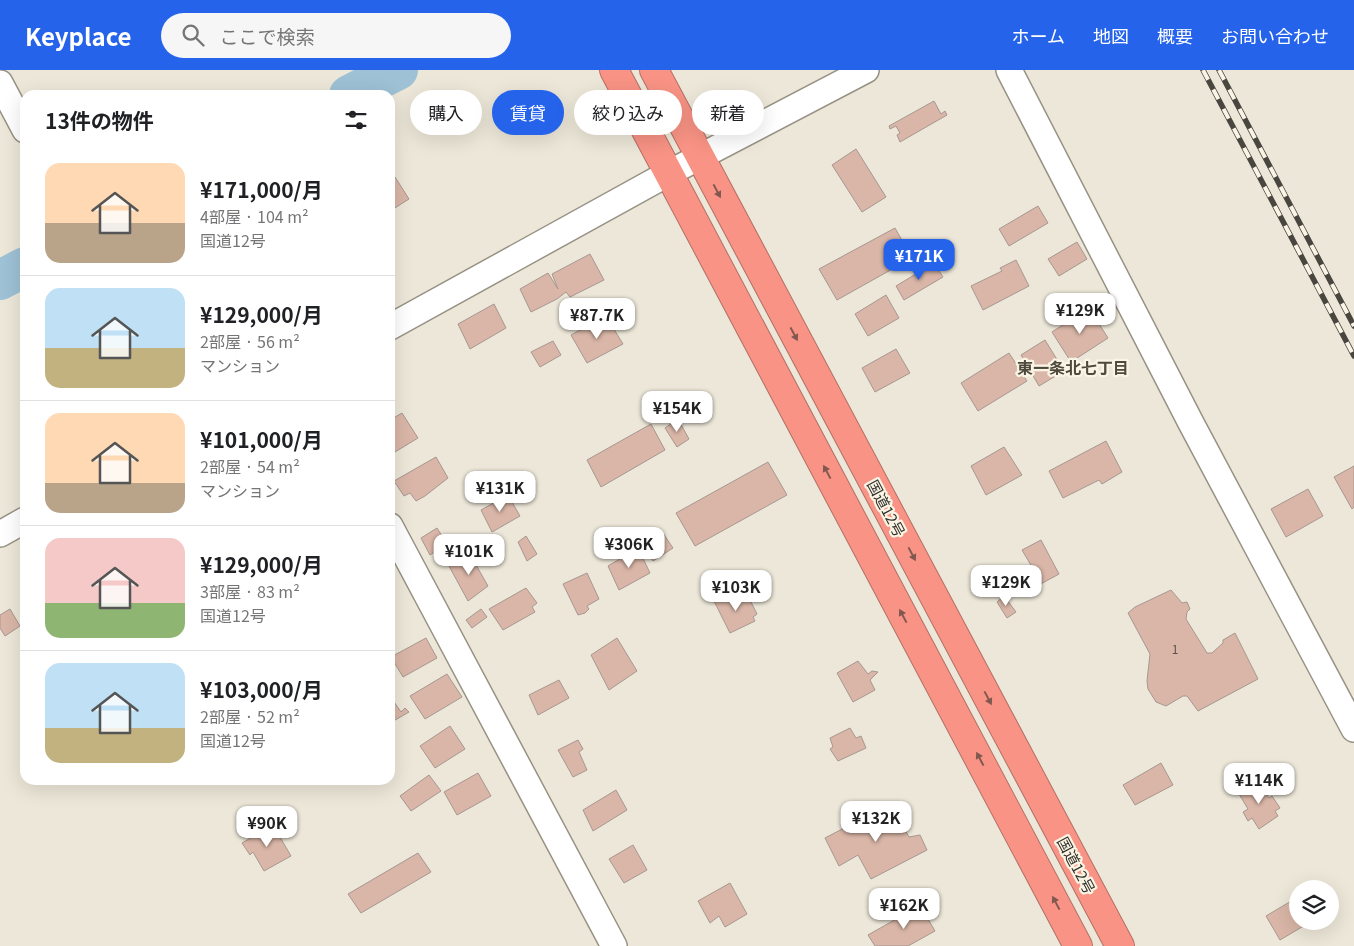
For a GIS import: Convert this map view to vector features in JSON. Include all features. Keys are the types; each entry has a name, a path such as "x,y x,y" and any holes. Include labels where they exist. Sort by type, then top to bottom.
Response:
{"highway":[{"path":"614,70 1078,946"},
{"name":"国道12号","path":"654,70 1120,946"}],"street":[{"path":"395,324 669,174 866,70"},
{"path":"1009,70 1191,423 1354,729"},
{"path":"0,83 20,121"},
{"path":"0,534 20,523"},
{"path":"395,535 614,946"}],"building":[{"path":"934,101 941,114 945,111 947,115 900,142 897,135 900,133 896,126 890,129 889,126"},
{"path":"856,149 886,197 862,212 832,165"},
{"path":"395,177 409,199 395,208"},
{"path":"1038,206 1048,223 1009,246 999,229"},
{"path":"895,228 912,258 837,300 819,269"},
{"path":"1077,242 1087,259 1059,276 1048,259"},
{"path":"590,254 604,280 570,297 566,292 557,299 531,312 520,289 548,273 558,289 552,274"},
{"path":"1016,260 1029,286 983,310 971,286 1002,271 1000,268"},
{"path":"934,263 943,277 904,300 896,286"},
{"path":"886,295 899,318 868,336 855,314"},
{"path":"494,304 506,328 470,349 458,324"},
{"path":"1089,308 1108,338 1071,362 1052,332"},
{"path":"606,316 623,344 587,363 571,335"},
{"path":"1045,340 1064,371 1039,386 1021,355"},
{"path":"553,341 561,355 540,367 531,352"},
{"path":"896,349 910,373 875,392 862,368"},
{"path":"1009,353 1027,381 978,411 961,383"},
{"path":"402,413 418,438 395,452 395,417"},
{"path":"678,419 689,439 677,447 665,428"},
{"path":"651,424 665,450 601,487 587,460"},
{"path":"1106,441 1122,472 1102,484 1099,480 1063,498 1049,471"},
{"path":"1004,447 1022,475 986,495 971,466"},
{"path":"436,457 448,478 416,501 410,493 404,496 395,480"},
{"path":"768,462 787,495 695,546 676,513"},
{"path":"1354,466 1354,507 1352,509 1334,477"},
{"path":"1308,489 1323,516 1286,537 1271,509"},
{"path":"508,495 520,516 492,532 481,510"},
{"path":"437,528 447,544 430,555 421,538"},
{"path":"660,529 673,548 653,561 641,541"},
{"path":"526,536 537,554 527,561 518,542"},
{"path":"1041,540 1059,574 1026,592 1021,582 1035,572 1022,550"},
{"path":"638,548 650,573 619,590 608,566"},
{"path":"473,552 479,560 476,565 488,586 468,601 449,566"},
{"path":"587,573 599,599 587,606 589,609 585,613 578,615 563,584"},
{"path":"526,588 537,603 532,607 535,612 503,630 489,609"},
{"path":"1171,590 1182,603 1187,602 1190,609 1187,612 1186,619 1207,653 1212,653 1223,643 1223,640 1235,633 1258,679 1198,711 1187,696 1183,696 1166,706 1156,702 1148,689 1147,681 1150,654 1128,613 1135,607"},
{"path":"733,591 740,602 749,598 757,614 753,617 755,621 730,633 714,601"},
{"path":"1004,596 1016,612 1007,618 997,602"},
{"path":"10,609 20,626 5,636 0,628 0,615"},
{"path":"481,609 487,617 472,628 466,620"},
{"path":"426,638 437,658 403,677 395,664 395,655"},
{"path":"617,638 637,671 609,690 591,655"},
{"path":"858,661 868,674 872,671 878,672 870,680 875,690 853,702 837,673"},
{"path":"447,674 462,697 425,719 410,696"},
{"path":"559,680 569,698 538,715 529,695"},
{"path":"395,703 401,712 405,708 409,712 395,720"},
{"path":"450,726 465,749 435,768 420,746"},
{"path":"850,728 856,738 861,736 866,748 838,761 830,749 833,747 830,738"},
{"path":"578,740 583,749 579,752 587,770 573,777 558,750"},
{"path":"1161,763 1173,785 1135,805 1123,785"},
{"path":"478,773 491,796 457,815 444,792"},
{"path":"429,775 441,791 411,811 400,796"},
{"path":"1258,781 1269,798 1272,796 1280,808 1275,811 1278,816 1259,829 1252,818 1248,821 1243,812 1248,809 1239,794"},
{"path":"616,790 627,810 593,831 583,810"},
{"path":"890,804 909,837 920,835 927,850 871,879 858,855 839,866 825,838"},
{"path":"273,825 291,856 264,871 253,852 250,855 242,843"},
{"path":"633,845 647,870 624,883 609,859"},
{"path":"418,853 431,872 361,913 348,894"},
{"path":"730,883 747,914 725,927 719,916 710,923 698,901"},
{"path":"1289,902 1289,930 1297,930 1280,940 1266,916"},
{"path":"924,906 927,912 925,914 935,931 908,946 875,946 868,935 905,914 906,916"}],"waterway":[{"path":"359,90 398,70"},
{"path":"0,280 20,270"}],"railway":[{"path":"1203,70 1354,356"},
{"path":"1219,70 1354,326"}],"district":[{"name":"東一条北七丁目","path":"1073,367"}]}
